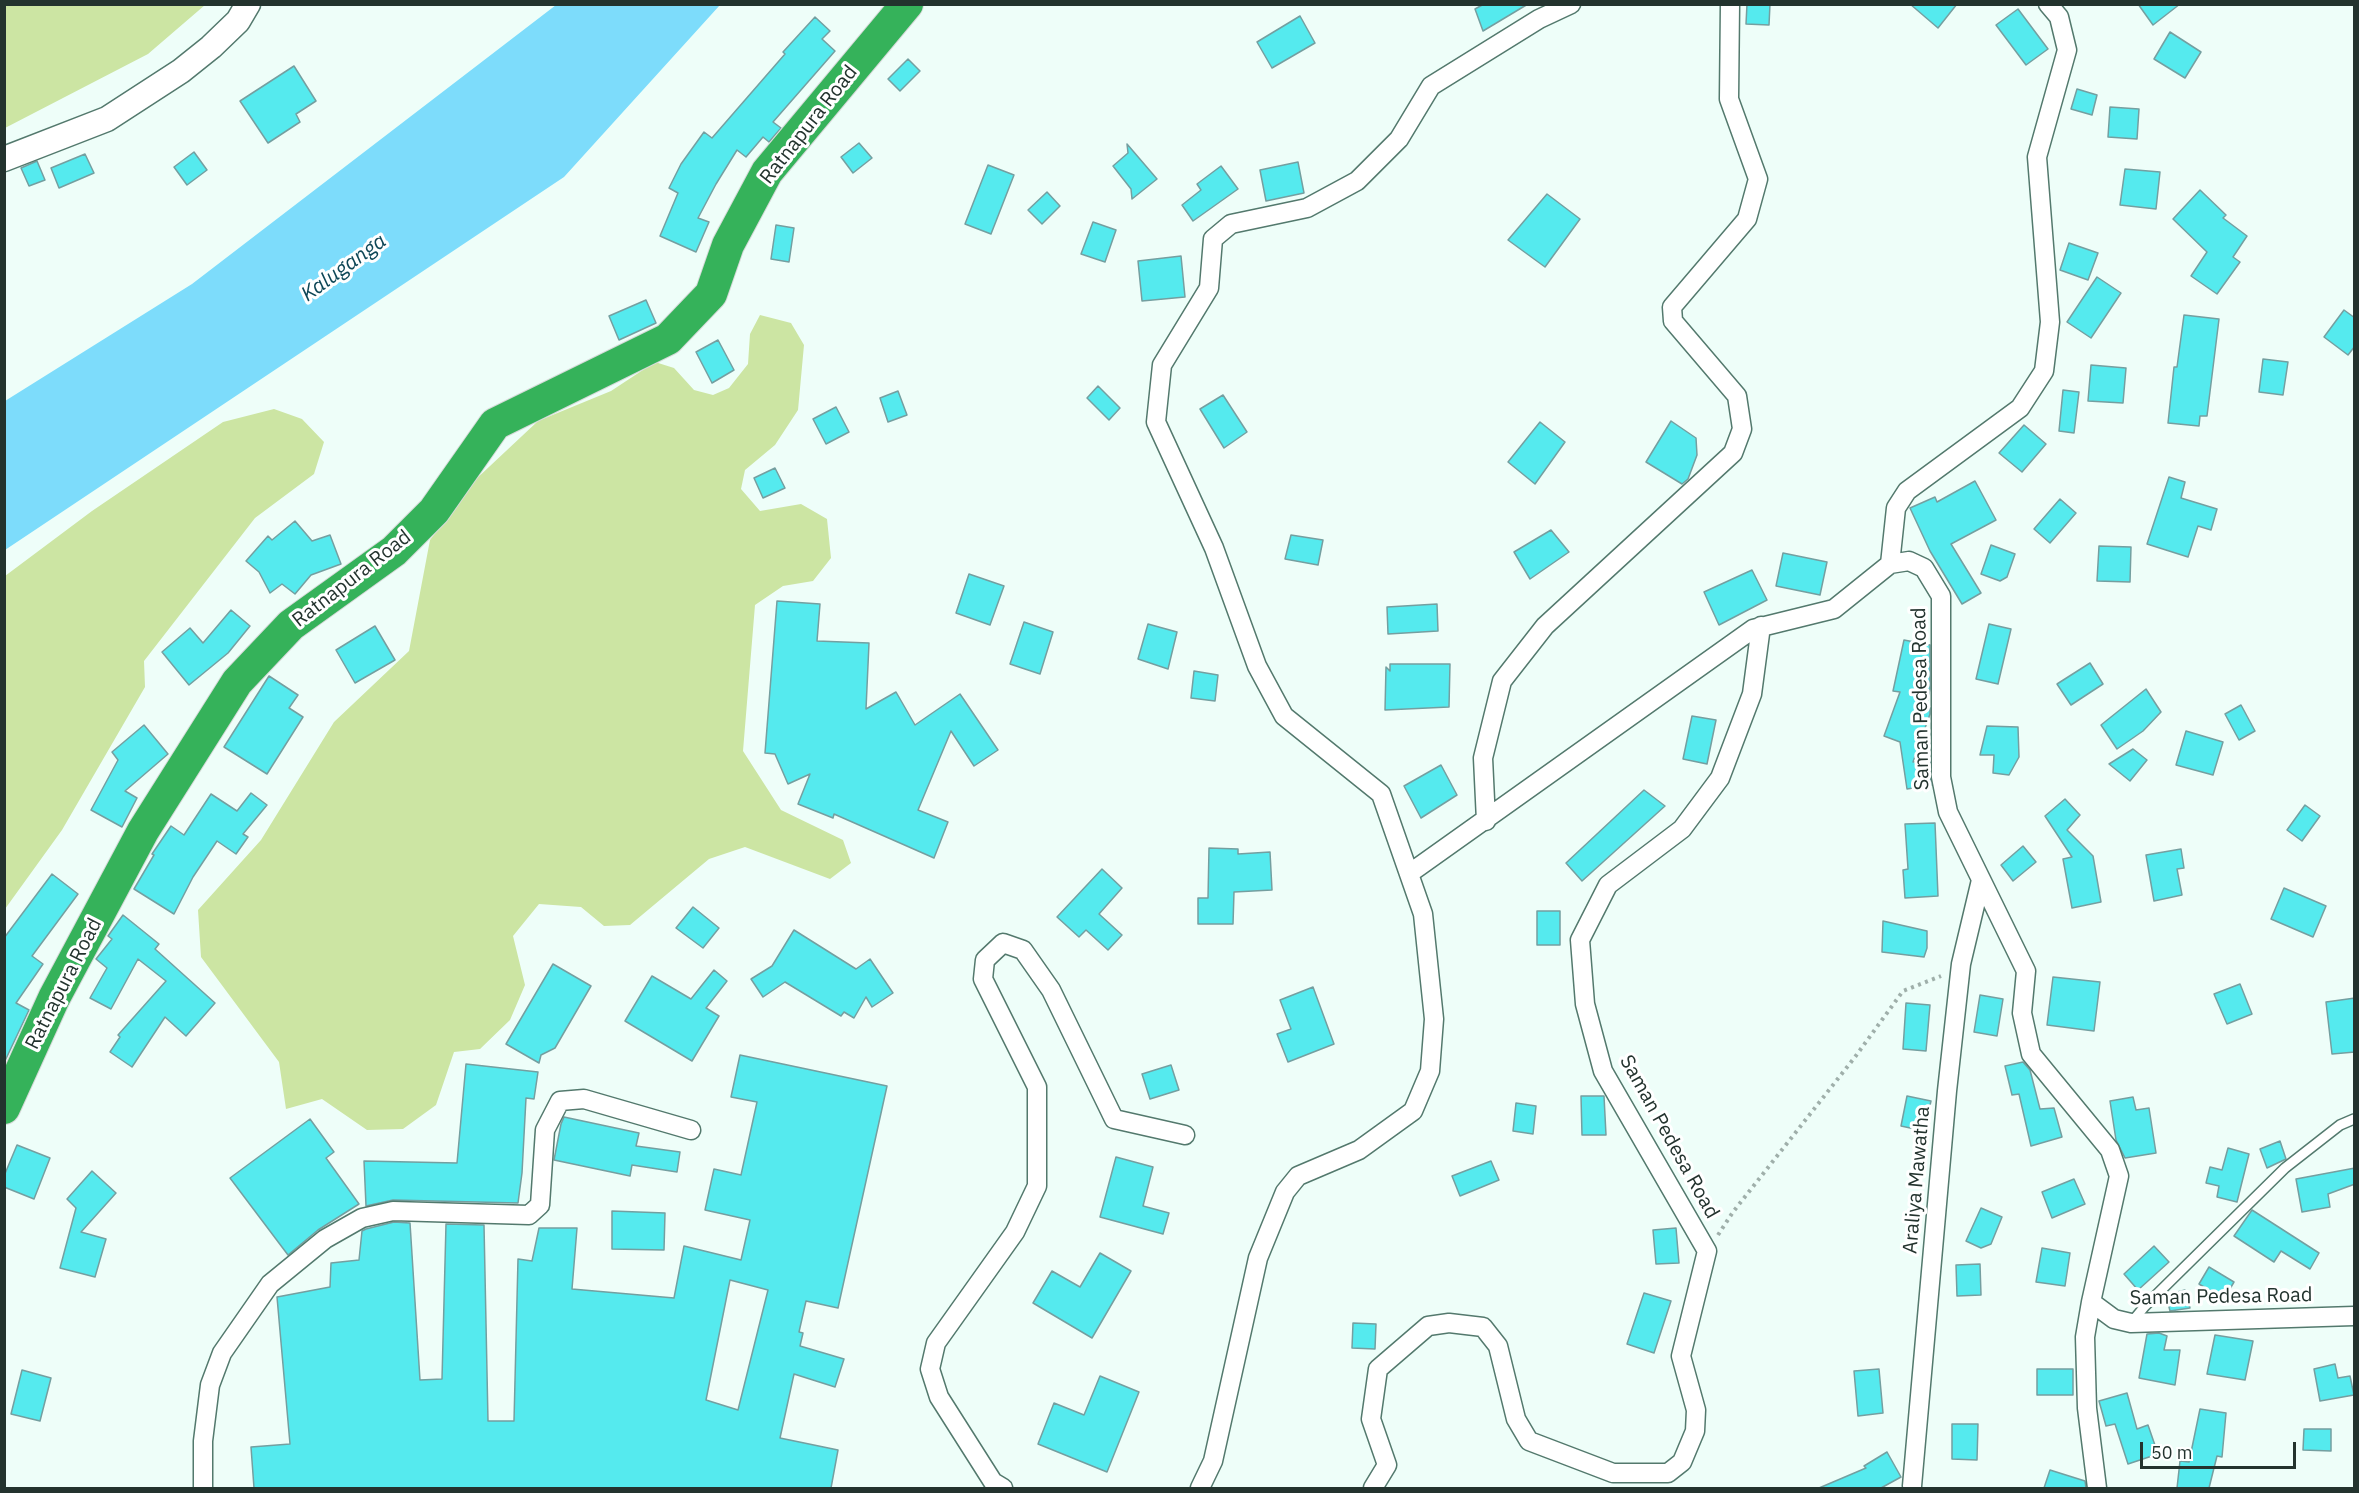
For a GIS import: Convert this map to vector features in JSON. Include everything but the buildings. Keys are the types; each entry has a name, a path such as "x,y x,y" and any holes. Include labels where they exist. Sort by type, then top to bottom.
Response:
{"highway":[{"name":"Ratnapura Road","path":"4,1108 54,998 143,831 237,682 291,625 394,551 434,511 495,424 668,339 711,294 728,245 767,172 907,4"}],"street":[{"path":"4,159 107,119 181,71 211,47 238,21 248,4"},
{"path":"1200,1488 1214,1461 1258,1258 1286,1192 1298,1176 1359,1150 1413,1111 1430,1071 1434,1019 1423,914 1381,794 1284,716 1257,666 1214,548 1155,422 1162,365 1209,288 1213,240 1232,224 1307,208 1357,181 1399,139 1431,86 1539,19 1571,4"},
{"path":"1486,821 1483,758 1502,681 1545,626 1733,453 1742,429 1737,396 1673,321 1672,307 1747,219 1758,179 1729,99 1730,4"},
{"path":"1410,873 1753,629 1834,609 1890,564 1896,508 1907,491 2020,408 2044,371 2050,322 2037,157 2067,50 2059,17 2048,4"},
{"name":"Saman Pedesa Road","path":"1890,564 1909,561 1924,568 1941,596 1941,777 1948,812 2026,971 2022,1013 2031,1054 2110,1150 2119,1176 2091,1302 2114,1319 2131,1323 2355,1316"},
{"name":"Saman Pedesa Road","path":"1373,1488 1387,1465 1371,1419 1378,1369 1428,1326 1449,1323 1484,1327 1498,1346 1516,1419 1529,1441 1613,1473 1668,1473 1682,1462 1695,1431 1696,1410 1682,1356 1707,1251 1603,1071 1585,1005 1580,940 1608,885 1682,829 1720,778 1752,694 1761,626"},
{"name":"Araliya Mawatha","path":"1912,1486 1947,1091 1961,964 1981,880"},
{"path":"1003,1488 993,1482 939,1397 930,1369 936,1343 1015,1232 1036,1186 1037,1087 983,979 985,960 1003,943 1023,950 1051,990 1114,1119 1185,1135"},
{"path":"203,1488 203,1442 210,1385 222,1353 270,1284 325,1239 362,1218 393,1211 529,1215 540,1205 545,1130 560,1101 584,1099 691,1130"},
{"path":"2091,1302 2085,1337 2087,1408 2097,1488"}],"lane":[{"path":"2131,1323 2145,1306 2285,1168 2340,1125 2355,1119"}],"path":[{"path":"1707,1251 1733,1212 1842,1074 1903,991 1945,975 1961,964"}],"green space":[{"path":"5,4 205,5 148,54 5,128"},
{"path":"760,315 791,323 804,345 798,410 775,445 745,470 741,489 760,511 801,504 827,519 831,558 813,581 783,586 755,605 743,751 781,810 843,840 851,863 830,879 745,847 709,859 630,925 604,926 581,907 539,904 513,936 525,985 510,1020 480,1049 454,1052 436,1105 403,1129 367,1130 322,1099 286,1109 279,1062 201,957 198,910 261,840 334,722 409,651 430,540 474,481 538,421 611,391 655,362 674,368 694,390 713,395 729,388 748,364 750,334"},
{"path":"274,409 302,419 324,442 314,474 255,518 144,661 145,687 62,830 5,909 5,576 92,511 223,422"}],"water":[{"name":"Kaluganga","path":"556,5 720,5 564,177 5,550 5,401 192,284"}]}
